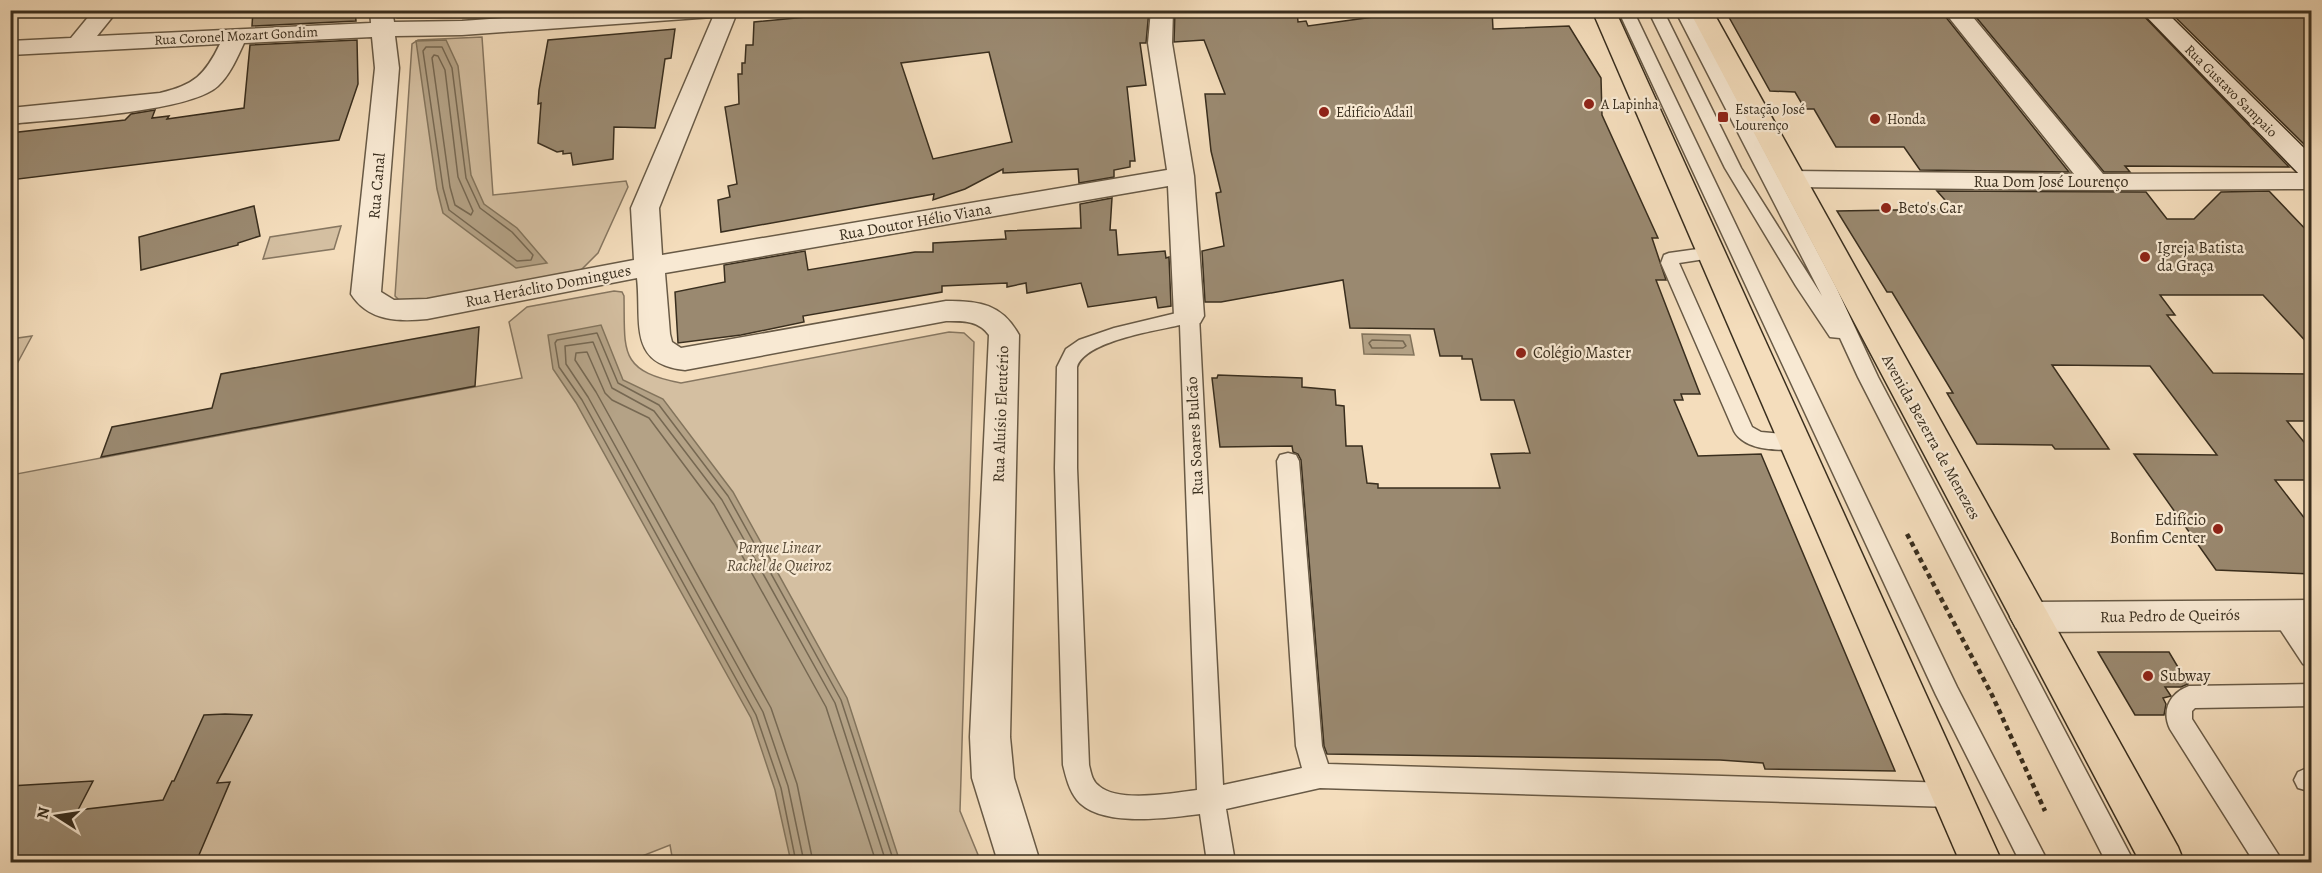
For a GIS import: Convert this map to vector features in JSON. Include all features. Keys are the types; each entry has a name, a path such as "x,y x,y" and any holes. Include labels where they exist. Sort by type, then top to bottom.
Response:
{"main road":[{"path":"1603,10 1981,862"},
{"name":"Avenida Bezerra de Menezes","path":"1700,10 2163,862"}],"street":[{"path":"78,44 107,10"},
{"name":"Rua Coronel Mozart Gondim","path":"10,48 236,36 382,20 462,28 714,10"},
{"name":"Rua Heráclito Domingues","path":"427,309 648,267 644,232 645,208 727,10"},
{"name":"Rua Soares Bulcão","path":"1162,10 1160,43 1181,176 1190,316"},
{"path":"1954,10 2095,183"},
{"name":"Rua Gustavo Sampaio","path":"2151,10 2312,172"},
{"name":"Rua Canal","path":"382,20 387,68 366,294 373,303 390,310 408,312 427,309"},
{"path":"10,116 160,100 201,89 221,69 236,36"},
{"name":"Rua Doutor Hélio Viana","path":"648,267 1181,176"},
{"name":"Rua Dom José Lourenço","path":"1791,179 2095,183 2312,181"},
{"name":"Rua Aluísio Eleutério","path":"648,267 656,343 672,358 708,356 946,311 979,313 1000,326 1004,335 990,737 993,778 1019,862"},
{"name":"Rua Pedro de Queirós","path":"2029,617 2297,614"}],"lane":[{"path":"1626,10 1975,751 2022,862"},
{"name":"Avenida Bezerra de Menezes","path":"1655,10 1732,168 1805,286 1868,376"},
{"name":"Avenida Bezerra de Menezes","path":"1682,10 1827,287 1868,376 2120,862"},
{"path":"1712,254 1675,257 1670,260 1670,263 1744,430 1753,438 1796,441"},
{"path":"1190,316 1114,335 1077,349 1070,357 1067,367 1066,468 1076,765 1081,785 1093,797 1109,805 1130,808 1211,801 1320,776 1951,795"},
{"name":"Rua Soares Bulcão","path":"1190,316 1211,801 1221,862"},
{"path":"1288,461 1309,746 1311,759 1320,776"},
{"path":"2297,614 2312,657"},
{"path":"2269,862 2179,721 2179,707 2189,697 2312,695"},
{"path":"1975,751 2034,862"}],"green space":[{"path":"480,10 480,18 397,18 392,11"},
{"path":"482,37 493,195 626,181 628,187 598,253 581,270 432,302 401,302 395,296 412,44 418,40"},
{"path":"341,226 334,249 263,259 270,237"},
{"name":"Parque Linear Rachel de Queiroz","path":"614,291 622,292 624,296 624,331 629,356 646,372 681,383 949,332 964,333 974,342 960,811 981,862 673,862 670,845 627,862 11,862 11,475 522,378 509,322 527,307"},
{"path":"32,336 11,375 11,339"}],"water":[{"path":"446,40 458,66 471,175 484,204 517,228 547,263 516,268 443,213 437,189 416,41"},
{"path":"601,325 623,380 663,399 733,492 847,698 900,862 791,862 775,790 751,718 576,403 553,369 548,335"},
{"path":"1362,334 1410,335 1414,355 1364,354"}],"building":[{"path":"253,10 355,10 356,21 252,26"},
{"path":"896,10 1149,10 1146,43 1140,43 1146,85 1127,87 1135,161 1130,161 1130,167 1114,170 1114,177 1079,183 1078,169 1003,173 1003,169 965,189 933,200 934,194 721,232 718,200 730,197 728,186 737,184 725,107 739,104 738,74 742,74 746,45 753,45 754,22 838,14 895,14","holes":["989,52 1012,142 933,159 901,63"]},
{"path":"1175,10 1297,10 1298,22 1306,21 1308,26 1380,16 1379,10 1492,10 1493,29 1569,26 1601,78 1602,115 1658,238 1652,238 1666,280 1656,280 1700,394 1681,394 1683,400 1674,400 1698,456 1761,454 1895,771 1765,769 1763,763 1720,760 1327,754 1324,746 1301,460 1298,454 1293,452 1292,446 1220,447 1212,378 1217,378 1218,375 1302,378 1302,387 1335,390 1336,405 1344,406 1346,446 1362,446 1367,483 1378,484 1378,488 1500,488 1491,454 1530,453 1514,400 1481,400 1472,359 1462,359 1462,356 1440,356 1434,329 1350,328 1343,280 1221,302 1205,302 1202,251 1224,246 1216,193 1221,192 1211,151 1205,94 1225,94 1204,40 1174,42"},
{"path":"1725,10 1941,11 2069,172 1920,170 1904,147 1836,147 1814,109 1805,109 1795,92 1770,91"},
{"path":"2138,10 2289,167 2125,166 2130,172 2104,172 1971,11"},
{"path":"2168,10 2312,10 2312,152"},
{"path":"675,29 671,58 665,59 655,128 614,127 613,159 573,165 571,153 563,154 563,151 557,152 538,143 541,103 538,104 539,90 548,40"},
{"path":"357,40 358,84 339,140 10,180 10,133 125,120 131,114 155,110 152,118 169,116 167,119 244,108 250,45"},
{"path":"1937,191 2146,192 2167,219 2194,219 2221,192 2269,191 2312,236 2312,348 2263,295 2160,295 2175,315 2167,315 2213,373 2312,374 2312,421 2287,421 2312,452 2312,480 2275,480 2312,528 2312,574 2216,570 2134,454 2217,455 2150,366 2052,365 2109,449 2055,449 2052,445 1977,444 1947,393 1953,393 1892,292 1887,292 1837,211 1953,209"},
{"path":"1112,198 1110,230 1116,230 1118,255 1165,251 1166,258 1169,257 1171,306 1158,308 1156,297 1088,307 1081,283 1027,293 1026,283 1007,287 1007,283 942,286 942,292 803,316 804,322 741,335 678,343 675,292 725,282 724,265 805,251 808,270 915,252 933,252 933,243 1006,239 1005,231 1081,228 1080,204"},
{"path":"254,206 260,236 238,243 238,245 141,270 139,237"},
{"path":"479,327 475,386 101,457 112,427 212,408 221,374"},
{"name":"Subway","path":"2098,652 2169,652 2188,684 2181,687 2165,687 2171,696 2163,698 2166,704 2164,715 2135,715"},
{"path":"204,715 252,715 217,783 230,782 196,862 10,862 10,786 93,781 78,810 163,800"}],"place":[{"name":"A Lapinha","path":"1589,104"},
{"name":"Edifício Adail","path":"1324,112"},
{"name":"Estação José Lourenço","path":"1723,117"},
{"name":"Honda","path":"1875,119"},
{"name":"Beto's Car","path":"1886,208"},
{"name":"Igreja Batista da Graça","path":"2145,257"},
{"name":"Colégio Master","path":"1521,353"},
{"name":"Edifício Bonfim Center","path":"2218,529"},
{"name":"Subway","path":"2148,676"}]}
